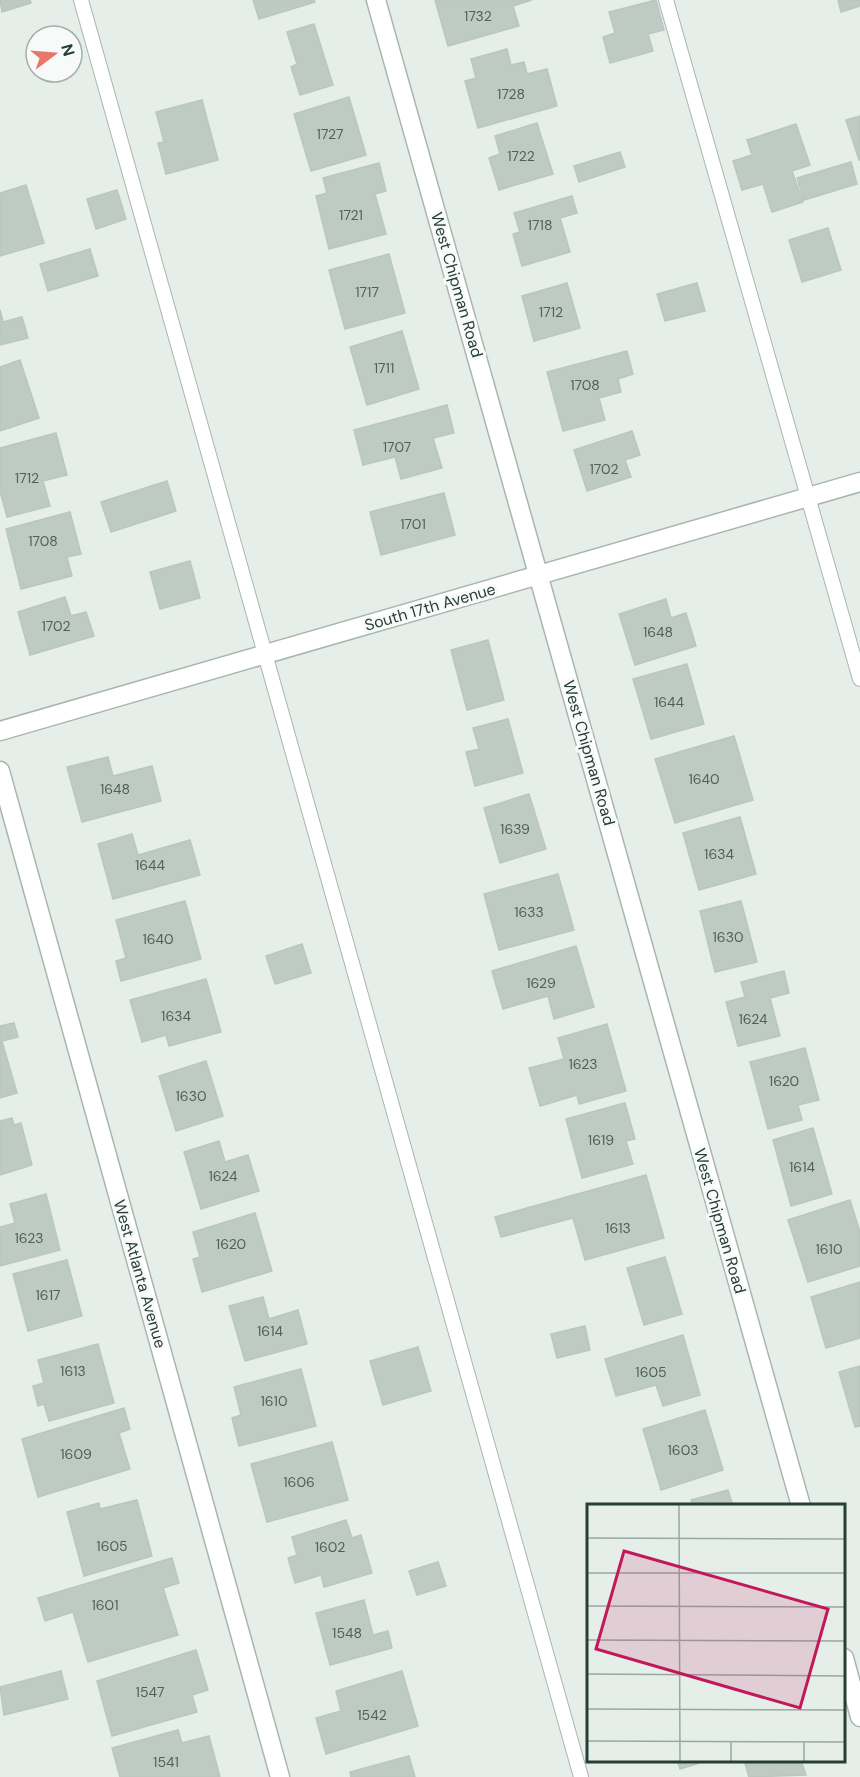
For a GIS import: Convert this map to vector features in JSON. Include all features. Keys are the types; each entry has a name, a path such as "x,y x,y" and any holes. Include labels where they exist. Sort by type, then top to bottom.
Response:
{"street":[{"name":"West Chipman Road","path":"376,0 800,1504"},
{"name":"South 17th Avenue","path":"0,730 860,482"},
{"name":"West Atlanta Avenue","path":"0,771 280,1777"},
{"path":"845,1665 860,1717"}],"lane":[{"path":"81,0 581,1777"},
{"path":"666,0 860,679"}],"building":[{"path":"0,0 30,0 31,3 2,12"},
{"path":"253,0 314,0 315,2 259,19"},
{"path":"435,0 532,0 513,6 519,26 448,46"},
{"path":"656,0 664,30 648,34 653,51 610,63 603,37 615,33 609,12"},
{"path":"838,0 860,0 860,6 841,12"},
{"path":"314,24 333,85 300,95 291,67 297,64 287,32"},
{"path":"507,49 511,65 524,62 527,74 547,69 557,106 478,128 465,81 476,78 471,59"},
{"path":"349,97 366,155 311,171 294,114"},
{"path":"202,100 218,160 166,174 158,143 164,142 156,112"},
{"path":"860,116 860,160 859,160 846,120"},
{"path":"537,123 553,174 499,190 489,158 500,154 495,136"},
{"path":"796,124 810,165 792,171 803,202 772,212 763,184 742,190 733,161 752,155 747,140"},
{"path":"620,152 625,167 579,182 574,166"},
{"path":"851,162 857,184 804,200 797,178"},
{"path":"379,163 386,191 375,194 386,234 329,249 316,196 327,193 323,178"},
{"path":"26,185 44,243 0,256 0,193"},
{"path":"117,190 126,219 96,229 87,199"},
{"path":"572,196 577,213 560,218 570,252 522,266 513,234 520,232 514,213"},
{"path":"828,228 841,270 802,282 789,240"},
{"path":"90,249 98,276 48,291 40,264"},
{"path":"389,254 405,313 345,329 329,270"},
{"path":"567,283 580,328 534,341 522,296"},
{"path":"697,283 705,311 665,321 657,294"},
{"path":"0,310 3,322 22,317 28,338 0,345"},
{"path":"402,331 419,389 367,405 350,347"},
{"path":"627,351 633,374 618,379 621,392 599,398 605,420 563,431 547,372"},
{"path":"20,360 39,418 0,431 0,367"},
{"path":"447,405 454,433 433,438 442,468 401,479 395,457 363,465 354,430"},
{"path":"632,431 640,455 625,460 631,477 587,491 574,450"},
{"path":"56,433 67,475 43,481 50,506 7,517 0,491 0,448"},
{"path":"167,481 176,511 111,532 101,502"},
{"path":"444,493 455,535 381,555 370,512"},
{"path":"70,512 81,554 67,557 72,576 21,589 6,529"},
{"path":"190,561 200,598 160,609 150,572"},
{"path":"65,597 71,616 86,612 94,636 30,655 18,612"},
{"path":"666,599 671,618 686,613 696,646 635,665 619,614"},
{"path":"488,640 504,700 467,710 451,650"},
{"path":"687,664 704,724 651,739 633,679"},
{"path":"508,719 523,773 475,786 466,752 479,749 473,728"},
{"path":"734,736 753,800 675,823 655,759"},
{"path":"108,757 113,776 152,766 161,801 82,822 67,767"},
{"path":"529,794 546,849 500,863 484,808"},
{"path":"740,817 756,874 699,890 683,833"},
{"path":"132,834 138,855 190,840 200,875 113,899 98,844"},
{"path":"558,874 574,930 499,950 484,894"},
{"path":"185,901 201,959 121,981 116,961 126,958 116,920"},
{"path":"741,901 757,962 715,972 700,911"},
{"path":"302,944 311,973 275,984 266,956"},
{"path":"576,946 594,1007 554,1019 548,996 503,1009 492,971"},
{"path":"784,971 789,993 770,998 780,1036 738,1046 726,1002 745,997 741,982"},
{"path":"206,979 221,1032 169,1046 166,1035 142,1042 130,1000"},
{"path":"14,1023 18,1037 2,1041 17,1093 0,1098 0,1026"},
{"path":"607,1024 626,1091 579,1104 577,1095 540,1106 529,1068 564,1059 558,1038"},
{"path":"805,1048 819,1100 798,1105 802,1120 768,1129 750,1062"},
{"path":"206,1061 223,1116 176,1131 159,1076"},
{"path":"625,1103 635,1139 626,1141 633,1164 582,1178 566,1119"},
{"path":"12,1118 14,1125 21,1123 32,1165 0,1175 0,1121"},
{"path":"813,1128 832,1194 791,1206 773,1140"},
{"path":"219,1141 225,1162 248,1155 259,1191 201,1209 184,1152"},
{"path":"646,1175 664,1238 585,1260 573,1218 501,1237 495,1217"},
{"path":"46,1194 60,1250 0,1266 0,1227 15,1223 10,1204"},
{"path":"850,1200 860,1232 860,1266 808,1282 788,1220"},
{"path":"255,1213 272,1271 202,1292 193,1259 200,1257 193,1232"},
{"path":"665,1257 682,1314 644,1325 627,1268"},
{"path":"67,1260 82,1316 28,1331 13,1274"},
{"path":"860,1282 860,1338 826,1348 811,1297"},
{"path":"263,1297 269,1319 298,1310 307,1344 245,1361 229,1306"},
{"path":"585,1326 590,1350 557,1358 551,1334"},
{"path":"683,1335 700,1395 663,1406 656,1385 616,1396 605,1359"},
{"path":"98,1344 114,1403 49,1421 44,1404 38,1406 33,1386 44,1383 38,1360"},
{"path":"418,1347 431,1391 383,1405 370,1361"},
{"path":"860,1366 860,1426 855,1427 839,1372"},
{"path":"301,1369 316,1426 239,1446 232,1418 241,1415 234,1387"},
{"path":"124,1408 130,1429 119,1433 130,1469 38,1497 22,1439"},
{"path":"705,1410 723,1470 661,1490 643,1429"},
{"path":"332,1442 348,1500 267,1522 251,1464"},
{"path":"728,1490 732,1504 692,1504 691,1500"},
{"path":"137,1500 152,1556 84,1576 67,1512 99,1503 100,1509"},
{"path":"346,1520 352,1538 361,1535 372,1573 324,1587 321,1575 295,1583 288,1558 297,1555 292,1537"},
{"path":"172,1558 179,1583 163,1588 178,1635 88,1662 73,1612 45,1621 38,1598"},
{"path":"438,1562 446,1586 417,1595 409,1571"},
{"path":"364,1600 373,1635 388,1631 392,1648 330,1665 316,1613"},
{"path":"196,1650 208,1690 192,1695 197,1712 112,1736 97,1681"},
{"path":"61,1671 68,1699 4,1715 0,1687"},
{"path":"402,1671 418,1726 326,1754 316,1718 341,1711 336,1691"},
{"path":"178,1730 182,1743 209,1736 220,1777 120,1777 112,1748"},
{"path":"409,1756 415,1777 351,1777 350,1772"},
{"path":"678,1762 700,1762 700,1763 680,1769"},
{"path":"745,1762 802,1762 806,1775 749,1777"}]}
